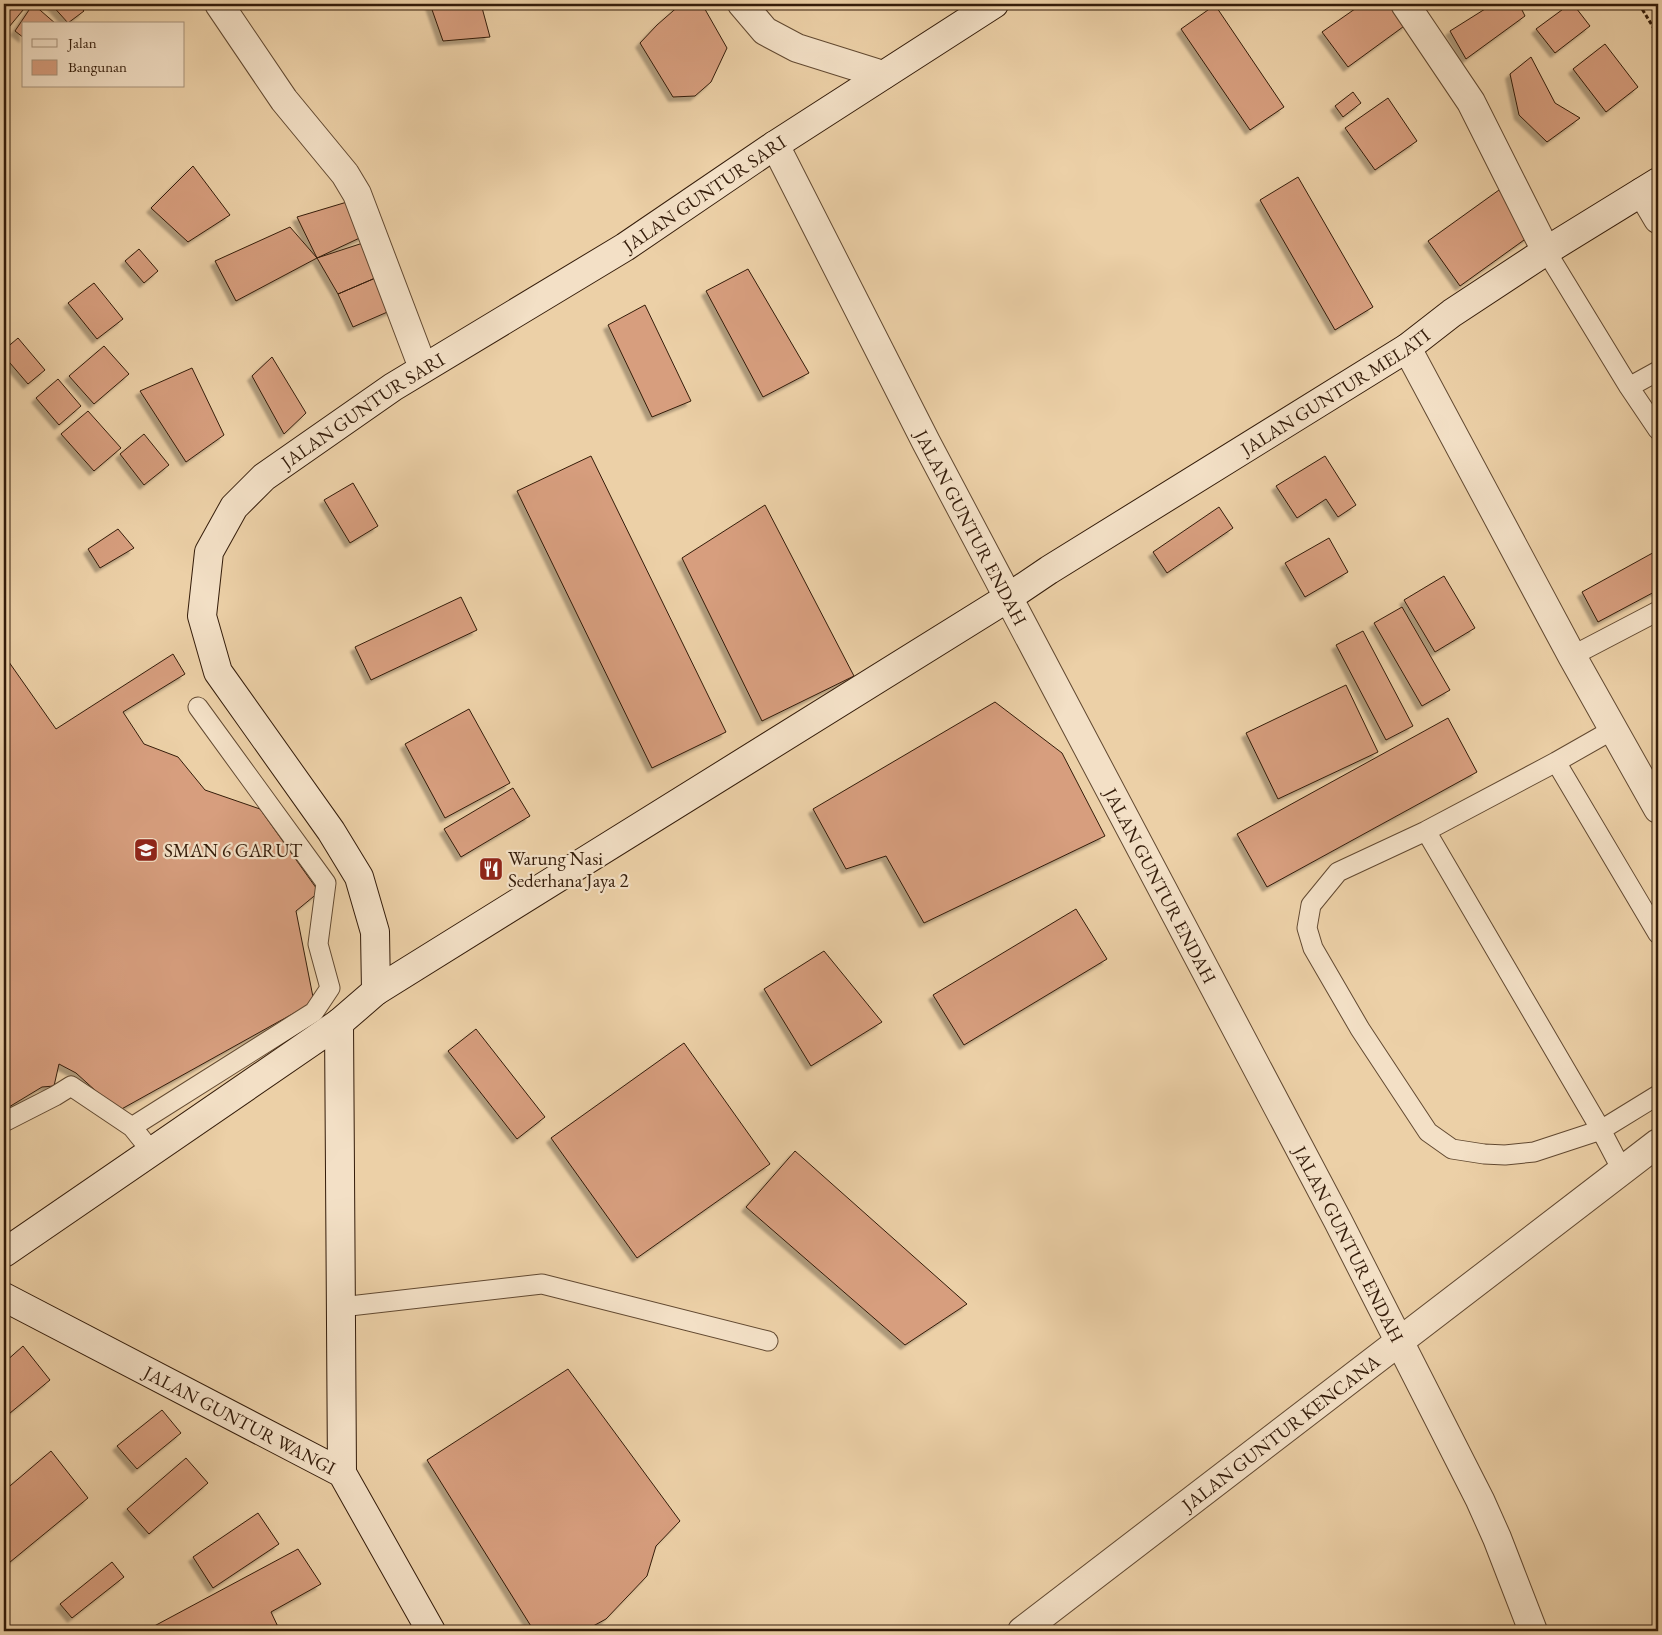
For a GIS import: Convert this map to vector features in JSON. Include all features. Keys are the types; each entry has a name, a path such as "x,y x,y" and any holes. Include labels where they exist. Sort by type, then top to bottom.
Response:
{"street":[{"path":"219,4 284,100 345,174 357,194 423,368"},
{"path":"742,4 765,31 797,48 883,75"},
{"name":"JALAN GUNTUR SARI","path":"376,991 376,932 359,877 331,831 218,672 202,616 209,552 234,507 264,477 393,387 624,247 774,145 994,4"},
{"path":"1405,4 1471,102 1546,251"},
{"name":"JALAN GUNTUR ENDAH","path":"774,145 1008,597 1338,1221 1480,1500 1497,1538 1533,1631"},
{"path":"1650,187 1658,219"},
{"name":"JALAN GUNTUR MELATI","path":"376,991 1407,348 1452,313 1546,251 1650,187"},
{"path":"1407,348 1572,656 1658,809"},
{"path":"4,1253 339,1023 376,991"},
{"path":"339,1023 342,1473"},
{"name":"JALAN GUNTUR KENCANA","path":"1022,1631 1658,1143"},
{"name":"JALAN GUNTUR WANGI","path":"4,1297 342,1473 431,1631"}],"lane":[{"path":"1546,251 1629,387 1658,430"},
{"path":"1629,387 1658,371"},
{"path":"1572,656 1658,611"},
{"path":"132,1127 314,1012 330,988 318,944 326,883 198,708"},
{"path":"1614,729 1426,831 1338,872 1311,904 1307,928 1312,948 1360,1029 1428,1132 1452,1149 1505,1155 1534,1152 1601,1130 1658,1095"},
{"path":"1556,762 1658,934"},
{"path":"1426,831 1601,1130 1622,1170"},
{"path":"4,1122 55,1096 70,1086 132,1127 152,1152"},
{"path":"341,1307 542,1284 768,1341"}],"path":[{"path":"1639,4 1658,36"}],"building":[{"path":"4,4 28,4 4,33 5,12"},
{"path":"33,4 54,22 22,22 22,36 15,31"},
{"path":"51,4 78,4 84,11 67,22"},
{"path":"430,4 481,4 490,37 443,41"},
{"path":"681,4 702,4 727,48 711,82 695,96 673,97 640,43"},
{"path":"1362,4 1392,4 1407,24 1348,67 1322,32"},
{"path":"1493,4 1519,4 1525,16 1466,59 1450,31"},
{"path":"1570,4 1573,4 1590,26 1555,53 1536,29"},
{"path":"1215,5 1284,107 1250,130 1181,29"},
{"path":"1605,44 1638,87 1606,112 1573,69"},
{"path":"1531,57 1555,103 1580,118 1547,142 1519,115 1510,74"},
{"path":"1353,92 1361,103 1343,117 1335,106"},
{"path":"1388,98 1417,141 1375,170 1345,128"},
{"path":"193,166 230,215 188,242 151,208"},
{"path":"1298,177 1373,307 1335,330 1260,200"},
{"path":"1499,190 1531,235 1460,286 1428,241"},
{"path":"347,202 366,235 317,258 297,217"},
{"path":"290,227 317,258 236,301 215,261"},
{"path":"369,241 380,276 338,294 317,258"},
{"path":"139,249 158,271 144,283 125,261"},
{"path":"748,269 809,373 763,397 706,291"},
{"path":"380,276 392,310 353,327 338,294"},
{"path":"94,283 123,319 97,339 68,303"},
{"path":"645,305 691,401 652,417 608,325"},
{"path":"18,338 45,370 28,384 4,356 4,350"},
{"path":"104,346 129,374 94,404 69,376"},
{"path":"272,357 306,413 284,434 252,376"},
{"path":"192,368 224,435 186,462 140,391"},
{"path":"58,379 81,406 59,425 36,398"},
{"path":"88,411 121,448 94,471 61,434"},
{"path":"144,434 169,465 144,485 120,454"},
{"path":"591,456 726,732 652,768 517,491"},
{"path":"1325,456 1356,505 1338,517 1326,499 1297,518 1276,486"},
{"path":"353,483 378,526 350,543 324,500"},
{"path":"765,505 854,676 762,721 682,558"},
{"path":"1219,507 1233,528 1167,573 1153,552"},
{"path":"118,529 134,548 100,568 88,549"},
{"path":"1329,538 1348,572 1305,597 1285,563"},
{"path":"1658,550 1658,590 1598,622 1582,592"},
{"path":"1444,576 1475,628 1435,652 1404,600"},
{"path":"461,597 477,630 371,680 355,647"},
{"path":"1402,607 1450,690 1422,706 1374,623"},
{"path":"1363,631 1413,726 1386,740 1336,645"},
{"name":"SMAN 6 GARUT","path":"173,654 185,674 123,712 144,744 178,757 205,790 260,809 319,892 296,911 314,1002 118,1111 76,1073 59,1064 54,1086 42,1087 4,1110 4,655 56,729"},
{"path":"1346,685 1378,752 1278,799 1246,733"},
{"path":"995,702 1062,753 1105,836 924,923 886,856 846,869 813,809"},
{"path":"469,709 510,783 445,818 405,744"},
{"path":"1448,718 1477,772 1267,887 1237,834"},
{"path":"513,788 530,816 461,857 444,829"},
{"path":"1076,909 1107,959 964,1045 933,995"},
{"path":"824,951 882,1022 811,1066 764,989"},
{"path":"476,1029 545,1117 517,1139 448,1051"},
{"path":"684,1043 770,1164 637,1258 551,1138"},
{"path":"795,1151 967,1304 905,1345 746,1207"},
{"path":"23,1346 50,1380 4,1418 4,1363"},
{"path":"568,1369 680,1521 656,1546 647,1576 606,1619 584,1631 534,1631 427,1460"},
{"path":"162,1410 181,1433 137,1469 117,1446"},
{"path":"51,1451 88,1498 4,1567 4,1491"},
{"path":"186,1458 208,1483 149,1534 127,1509"},
{"path":"258,1513 279,1544 213,1588 193,1557"},
{"path":"298,1549 321,1584 271,1612 280,1631 145,1631"},
{"path":"112,1562 124,1577 72,1618 60,1604"}],"place":[{"name":"SMAN 6 GARUT","path":"146,850"},
{"name":"Warung Nasi Sederhana Jaya 2","path":"491,869"}]}
